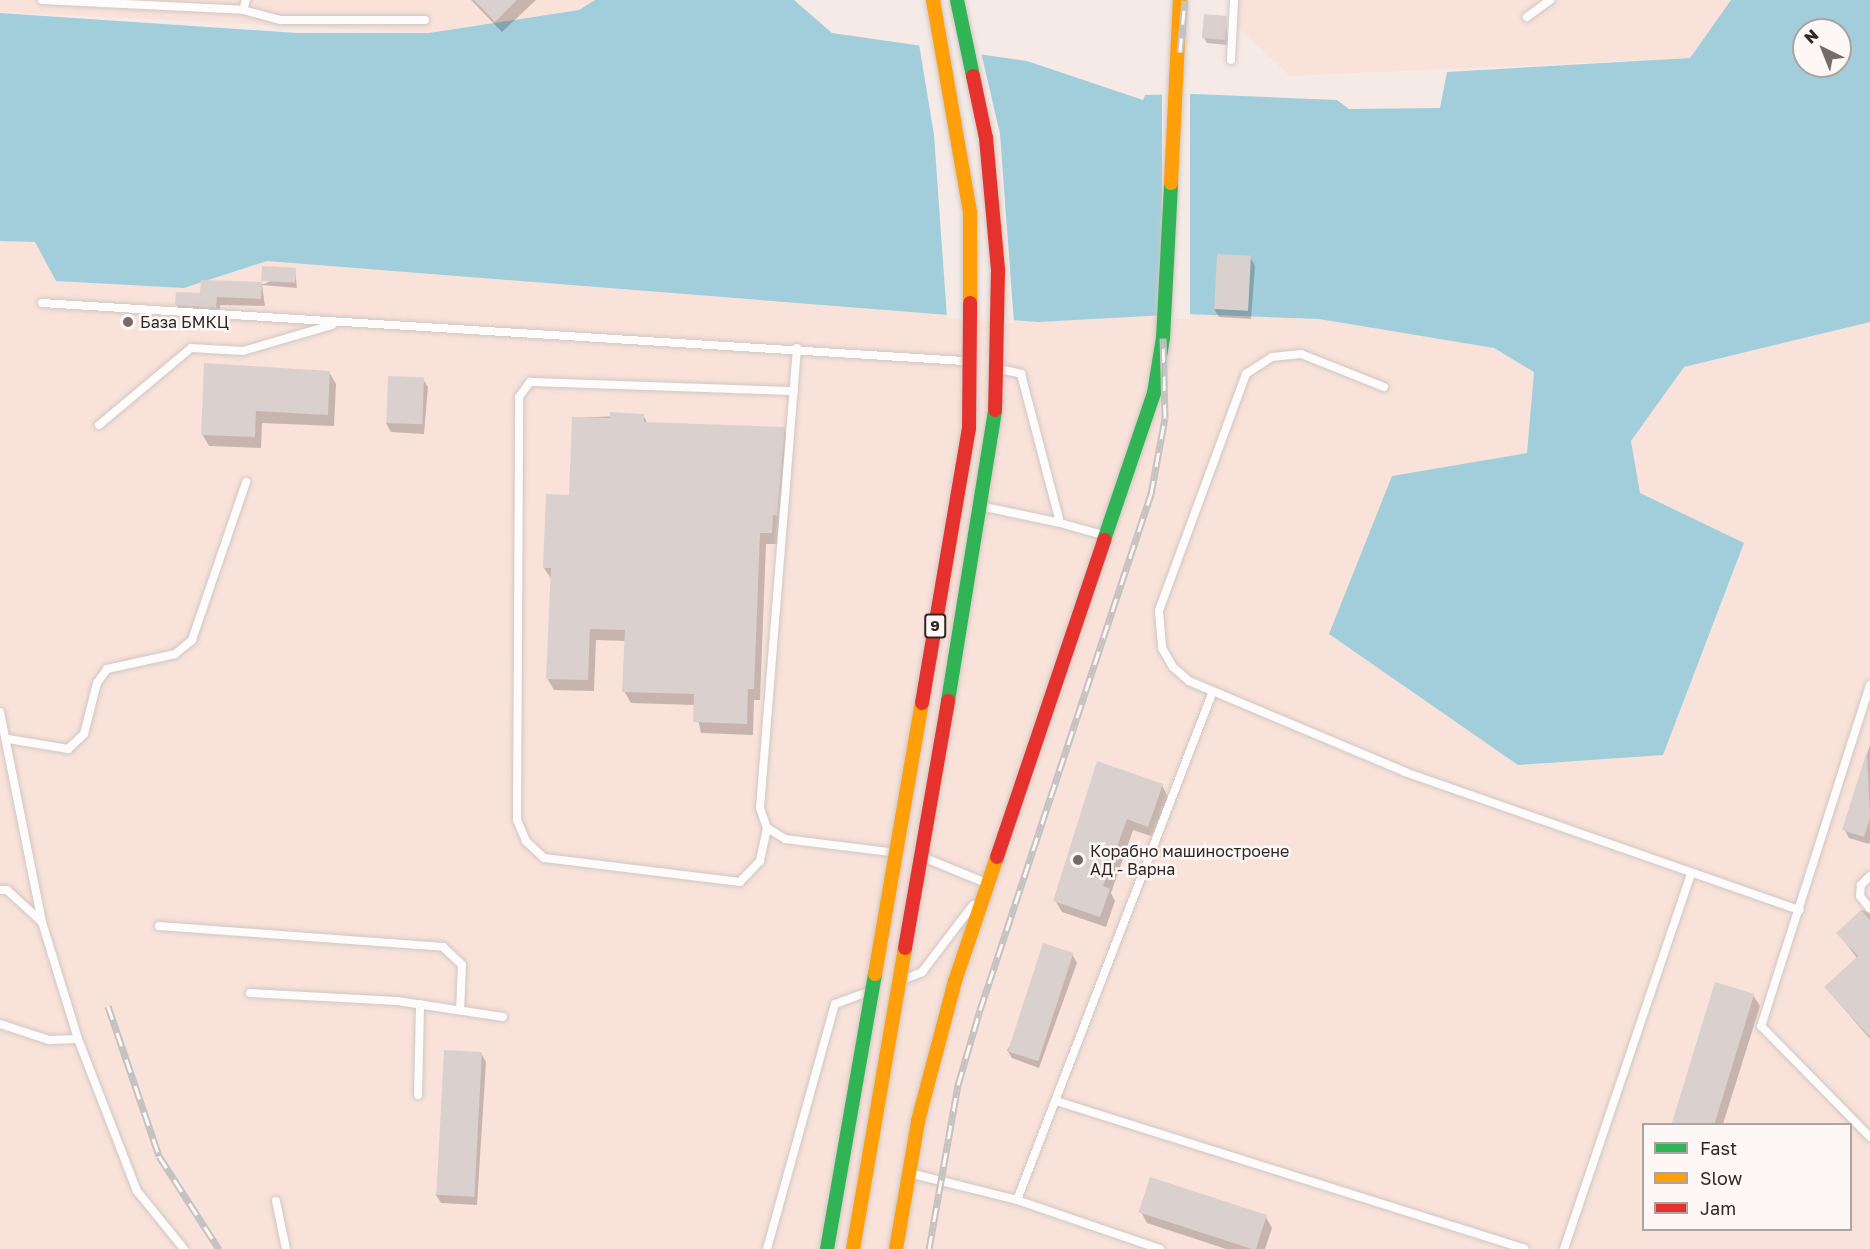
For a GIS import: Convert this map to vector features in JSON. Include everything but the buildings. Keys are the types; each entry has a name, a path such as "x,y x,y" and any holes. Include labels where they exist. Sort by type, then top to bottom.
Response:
{"main road":[{"name":"9","path":"827,1249 969,429 970,213 933,0"},
{"name":"9","path":"853,1249 994,435 997,260 986,138 957,0"},
{"path":"896,1249 907,1172 946,1011 1148,417 1163,338 1180,52 1180,0"}],"lane":[{"path":"42,0 243,10 282,20 425,20"},
{"path":"243,10 246,0"},
{"path":"1231,60 1234,0"},
{"path":"1527,17 1550,0"},
{"path":"42,303 947,356 979,364"},
{"path":"99,425 191,348 243,351 339,322"},
{"path":"794,391 530,382 519,397 517,820 526,841 544,858 740,882 760,861 767,828 760,808 794,391 797,348"},
{"path":"1384,387 1315,358 1286,353 1258,364 1238,388 1159,611 1162,648 1173,667 1213,691 1406,772 1690,876 1800,910"},
{"path":"989,367 1021,374 1060,523"},
{"path":"8,739 68,749 84,734 97,683 107,669 175,654 192,640 246,482"},
{"path":"943,500 1060,523 1108,537"},
{"path":"1870,685 1800,910 1761,1026 1870,1137"},
{"path":"1017,1200 1213,691"},
{"path":"0,712 8,739 42,922 78,1039 137,1191 184,1249"},
{"path":"767,828 785,839 936,860 989,884 922,972 835,1004 767,1249"},
{"path":"1564,1249 1690,876"},
{"path":"1870,876 1861,885 1860,896 1870,909"},
{"path":"0,890 7,890 42,922"},
{"path":"159,926 443,947 462,965 460,1010"},
{"path":"250,993 420,1004 503,1017"},
{"path":"418,1095 420,1004"},
{"path":"0,1024 48,1040 78,1039"},
{"path":"1056,1101 1524,1249"},
{"path":"907,1172 1017,1200 1160,1249"},
{"path":"276,1201 286,1249"}],"shaded area":[{"path":"0,0 595,0 579,10 429,33 0,12"},
{"path":"1237,0 1731,0 1690,58 1290,76 1237,27"},
{"path":"0,241 35,242 46,255 184,288 267,261 1038,322 1185,314 1319,319 1494,348 1535,372 1527,453 1392,476 1518,765 1663,754 1744,543 1640,493 1631,441 1684,367 1870,322 1870,1249 0,1249"}],"water":[{"path":"595,0 794,0 832,33 1027,61 1143,100 1145,95 1194,94 1337,100 1349,109 1440,108 1447,72 1690,58 1731,0 1870,0 1870,322 1684,367 1631,441 1640,493 1744,543 1663,755 1518,765 1329,634 1392,476 1527,453 1534,372 1494,348 1319,319 1185,314 1038,322 267,261 184,288 56,281 35,242 0,241 0,13 297,33 429,33 579,10"}],"pier":[{"path":"919,44 981,52 1000,134 1014,323 947,318 934,135"},
{"path":"1162,91 1190,91 1190,319 1162,319"}],"railway":[{"path":"1180,52 1185,0"},
{"path":"929,1249 958,1085 980,1010 1151,494 1165,418 1163,338"},
{"path":"108,1006 159,1156 219,1249"}],"traffic: fast":[{"path":"957,0 973,76"},
{"path":"1104,540 1154,393 1163,338 1171,183"},
{"path":"948,701 995,410"},
{"path":"827,1249 875,974"}],"traffic: slow":[{"path":"933,0 970,213 970,303"},
{"path":"1171,183 1180,0"},
{"path":"875,974 922,703"},
{"path":"896,1249 918,1121 955,981 997,857"},
{"path":"853,1249 905,948"}],"traffic: jam":[{"path":"973,76 986,138 998,271 995,410"},
{"path":"922,703 969,429 970,303"},
{"path":"997,857 1104,540"},
{"path":"905,948 948,701"}],"place":[{"name":"База БМКЦ","path":"128,322"},
{"name":"Корабно машиностроене АД - Варна","path":"1078,860"}]}
